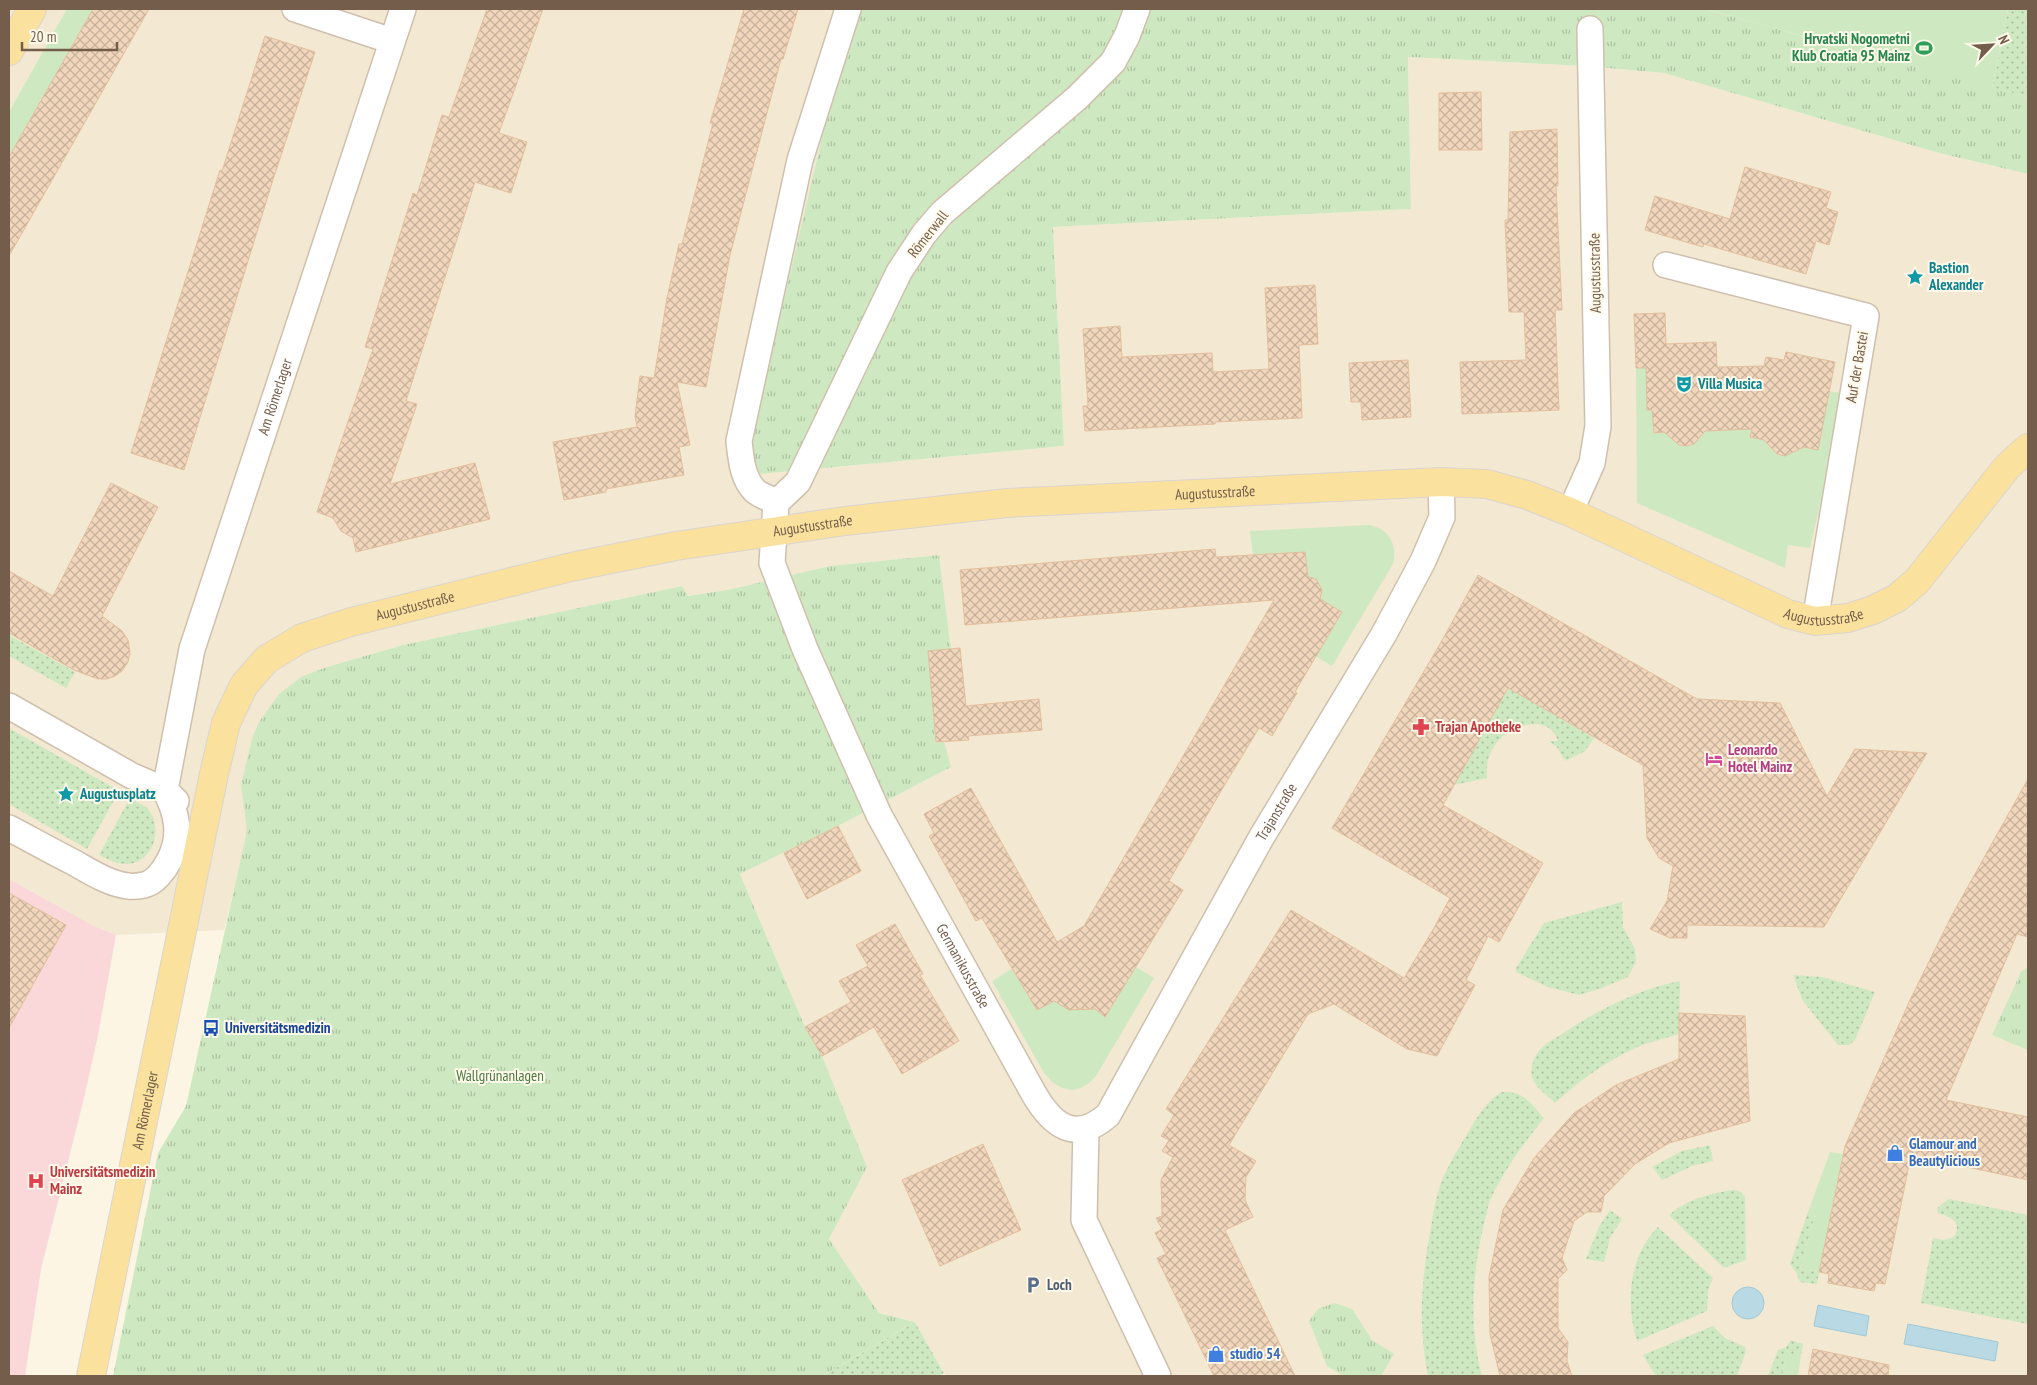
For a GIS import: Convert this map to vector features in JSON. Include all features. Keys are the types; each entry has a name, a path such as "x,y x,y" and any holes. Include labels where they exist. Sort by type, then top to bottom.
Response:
{"main road":[{"path":"9,51 32,9"},
{"name":"Augustusstraße","path":"200,843 226,722 244,685 267,659 302,638 350,622 571,567 676,546 845,520 1007,503 1441,482 1488,484 1528,495 1570,512 1788,614 1815,621 1848,618 1873,610 1897,598 1917,581 2007,468 2028,448"},
{"name":"Am Römerlager","path":"91,1376 200,843"}],"street":[{"path":"294,9 392,41"},
{"name":"Am Römerlager","path":"165,790 192,649 403,9"},
{"path":"773,531 776,503 756,492 746,476 739,441 800,160 848,9"},
{"name":"Römerwall","path":"776,503 798,482 899,272 924,234 942,213 1077,98 1113,62 1127,36 1137,9"},
{"name":"Augustusstraße","path":"1570,512 1592,463 1598,426 1590,29"},
{"name":"Auf der Bastei","path":"1666,265 1866,316 1815,621"},
{"name":"Trajanstraße","path":"1086,1128 1098,1124 1108,1115 1261,838 1384,634 1423,561 1440,523 1442,517 1441,482"},
{"name":"Germanikusstraße","path":"773,531 772,563 805,649 879,815 1045,1112 1056,1123 1069,1130 1086,1128"},
{"path":"9,706 132,776 165,790 182,810 200,843"},
{"path":"145,885 154,881 169,861 178,832 177,818 165,790"},
{"path":"9,828 110,881 129,886 160,886 194,869"},
{"path":"1086,1128 1084,1220 1158,1376"}],"shaded area":[{"path":"9,9 852,9 751,440 760,474 1064,446 1053,227 1411,209 1408,57 1585,66 1664,73 1939,153 2028,174 2028,1376 946,1376 915,1322 879,1313 829,1239 867,1167 822,1056 805,1027 740,874 838,826 951,767 936,743 928,651 951,648 939,555 830,566 727,590 688,596 682,586 403,645 327,667 244,811 248,831 224,930 116,935 92,925 9,879"},
{"name":"Universitätsmedizin Mainz","path":"9,879 92,925 116,935 85,1094 41,1269 25,1376 9,1376"}],"green space":[{"path":"67,9 93,9 9,157 9,112"},
{"path":"852,9 1705,9 2028,97 2028,174 1939,153 1664,73 1585,66 1408,57 1411,209 1053,227 1064,446 760,474 755,470 751,440"},
{"name":"Hrvatski Nogometni Klub Croatia 95 Mainz","path":"1705,9 2008,9 1992,88"},
{"path":"2008,9 2028,9 2028,97 1992,88"},
{"path":"1636,368 1646,368 1647,410 1652,410 1654,432 1671,432 1679,445 1687,446 1694,444 1700,431 1719,430 1760,387 1750,436 1771,441 1775,451 1785,456 1796,446 1818,450 1829,391 1845,394 1810,548 1788,545 1785,568 1637,503"},
{"path":"1370,525 1377,527 1387,534 1393,544 1393,564 1332,666 1315,656 1320,599 1308,577 1305,552 1253,555 1250,531"},
{"name":"Wallgrünanlagen","path":"939,555 951,649 928,651 936,743 944,742 951,767 838,826 740,874 805,1027 822,1056 867,1167 829,1239 879,1313 915,1322 822,1376 113,1376 158,1153 186,1106 247,831 241,785 252,739 259,722 279,694 301,677 327,667 403,645 682,586 688,596 727,590 830,566"},
{"path":"9,635 75,672 66,688 9,656"},
{"path":"1508,688 1594,738 1585,751 1565,761 1557,747 1549,741 1558,741 1553,732 1546,726 1537,724 1518,727 1501,738 1491,752 1488,761 1487,778 1454,785"},
{"name":"Augustusplatz","path":"9,728 119,791 87,849 9,804"},
{"path":"130,798 147,808 155,825 155,834 149,852 143,858 135,863 122,864 99,855"},
{"path":"1622,902 1623,927 1635,949 1636,962 1628,977 1579,995 1548,987 1516,972 1516,968 1544,923"},
{"path":"1136,967 1154,978 1096,1076 1081,1088 1072,1090 1062,1088 1052,1082 1044,1073 992,981 1013,968 1058,999 1087,1003 1105,1017"},
{"path":"2028,967 2028,1050 1992,1035 2021,972"},
{"path":"1793,975 1822,977 1875,992 1855,1040 1849,1045 1838,1045 1803,1001"},
{"path":"1680,981 1679,1034 1640,1046 1613,1059 1573,1087 1555,1103 1536,1085 1532,1077 1532,1064 1538,1052 1546,1044 1619,1002 1649,989"},
{"path":"1502,1092 1510,1092 1522,1096 1544,1118 1496,1187 1491,1198 1479,1246 1474,1283 1474,1321 1475,1339 1482,1376 1428,1376 1423,1339 1422,1302 1425,1265 1438,1194 1449,1165 1477,1117"},
{"path":"1710,1145 1713,1161 1692,1166 1662,1180 1652,1167 1682,1151"},
{"path":"1830,1152 1843,1154 1819,1272 1800,1269 1815,1215 1808,1212"},
{"path":"1733,1190 1741,1192 1745,1197 1746,1260 1724,1268 1669,1215 1676,1209 1699,1198"},
{"path":"1949,1199 2028,1215 2028,1324 1921,1303 1933,1238 1944,1240 1954,1237 1956,1232 1957,1227 1954,1220 1937,1213 1938,1207"},
{"path":"1610,1210 1622,1219 1610,1238 1604,1262 1586,1259 1599,1227"},
{"path":"1808,1212 1815,1215 1800,1269 1819,1272 1817,1284 1800,1282 1790,1264"},
{"path":"1658,1227 1713,1278 1708,1290 1707,1311 1637,1341 1631,1311 1632,1281 1635,1266 1641,1252 1648,1239"},
{"path":"1334,1303 1352,1309 1372,1340 1394,1354 1381,1376 1343,1376 1327,1366 1309,1321 1318,1309"},
{"path":"915,1322 944,1373 939,1376 822,1376"},
{"path":"1713,1326 1725,1338 1745,1347 1746,1351 1737,1376 1656,1376 1643,1355"},
{"path":"1791,1340 1803,1344 1801,1356 1787,1354 1782,1376 1768,1376 1778,1350 1786,1347"},
{"path":"1787,1353 1801,1356 1798,1376 1782,1376"}],"water":[{"path":"1748,1287 1754,1288 1759,1292 1763,1297 1763,1309 1759,1314 1754,1318 1748,1319 1742,1318 1737,1314 1733,1309 1732,1303 1733,1297 1737,1292 1742,1288"},
{"path":"1818,1305 1869,1316 1866,1336 1814,1326"},
{"path":"1908,1324 1998,1342 1995,1361 1904,1344"}],"building":[{"path":"93,9 149,9 9,256 9,157"},
{"path":"487,9 543,9 499,133 527,142 511,193 475,182 406,401 417,404 390,484 475,463 490,519 356,552 353,538 341,531 333,518 317,512 373,349 365,347 413,193 417,195 442,115 449,117"},
{"path":"744,9 798,9 783,59 781,59 730,255 706,387 677,382 690,445 679,447 684,475 606,489 606,492 564,500 553,442 637,427 635,416 640,376 654,378 667,298 679,244 682,244 713,123 710,123"},
{"path":"265,36 315,52 271,186 184,470 131,453 220,170 222,171"},
{"path":"1481,92 1482,150 1439,150 1439,93"},
{"path":"1557,129 1558,186 1556,186 1562,310 1555,310 1559,410 1462,414 1460,362 1526,360 1524,312 1509,312 1505,220 1508,220 1510,132"},
{"path":"1745,167 1831,192 1826,208 1838,212 1829,245 1816,241 1806,274 1704,244 1703,247 1645,230 1655,196 1730,219"},
{"path":"1315,285 1318,344 1299,345 1302,418 1085,431 1083,406 1088,406 1083,329 1120,326 1122,357 1212,353 1213,372 1269,369 1265,288"},
{"path":"1665,313 1666,344 1716,342 1717,367 1764,366 1766,357 1784,360 1786,352 1835,362 1818,450 1804,447 1785,456 1777,454 1764,440 1750,437 1752,429 1705,431 1694,444 1687,446 1679,445 1664,432 1654,433 1652,410 1647,410 1646,368 1636,368 1634,314"},
{"path":"1408,360 1411,417 1362,420 1361,402 1351,402 1349,363"},
{"path":"111,483 158,507 102,616 122,631 128,640 130,653 128,662 122,671 115,676 107,679 98,679 74,670 9,633 9,571 53,596"},
{"path":"1215,549 1216,557 1305,552 1308,577 1316,579 1322,590 1320,599 1342,612 1295,692 1297,693 1272,736 1259,728 1221,791 1169,881 1183,890 1105,1017 1095,1009 1069,1010 1054,1001 1037,1010 982,918 976,921 929,836 934,833 924,814 971,788 1057,942 1084,926 1274,600 965,625 960,570"},
{"path":"1478,575 1697,699 1780,703 1827,796 1855,749 1927,753 1824,927 1687,925 1687,938 1670,938 1650,929 1667,901 1673,866 1659,858 1647,838 1643,765 1508,688 1443,805 1543,863 1499,942 1488,936 1466,980 1475,985 1437,1056 1407,1049 1334,1004 1308,1014 1229,1145 1256,1161 1246,1177 1245,1200 1253,1217 1225,1230 1295,1376 1214,1376 1157,1258 1166,1254 1155,1233 1162,1229 1156,1218 1162,1216 1161,1180 1173,1157 1162,1151 1169,1140 1161,1136 1174,1115 1166,1109 1291,910 1404,978 1434,928 1450,898 1332,828 1440,644"},
{"path":"960,648 966,706 1039,699 1042,730 968,736 969,740 936,742 928,651"},
{"path":"2028,779 2028,937 2017,934 1946,1100 2028,1117 2028,1180 1911,1155 1885,1284 1876,1283 1874,1291 1828,1283 1829,1274 1819,1272 1845,1146 1910,1000 1952,915"},
{"path":"838,826 861,871 807,899 784,853"},
{"path":"9,893 66,925 9,1028"},
{"path":"895,924 923,974 920,975 959,1041 902,1074 874,1027 822,1056 805,1027 851,1002 839,981 868,966 856,945"},
{"path":"1679,1013 1745,1016 1750,1121 1669,1143 1635,1164 1604,1196 1601,1212 1587,1212 1574,1221 1562,1258 1567,1270 1558,1279 1558,1328 1568,1342 1567,1361 1572,1376 1500,1376 1490,1334 1489,1277 1503,1210 1534,1158 1574,1113 1616,1085 1679,1059"},
{"path":"983,1144 1021,1230 940,1266 902,1180"},
{"path":"1813,1349 1889,1365 1888,1376 1808,1376"}],"place":[{"name":"Hrvatski Nogometni Klub Croatia 95 Mainz","path":"1924,48"},
{"name":"Bastion Alexander","path":"1915,277"},
{"name":"Villa Musica","path":"1684,384"},
{"name":"Trajan Apotheke","path":"1421,727"},
{"name":"Leonardo Hotel Mainz","path":"1714,759"},
{"name":"Augustusplatz","path":"66,794"},
{"name":"Universitätsmedizin","path":"211,1028"},
{"name":"Glamour and Beautylicious","path":"1895,1153"},
{"name":"Universitätsmedizin Mainz","path":"36,1181"},
{"name":"Loch","path":"1033,1285"},
{"name":"studio 54","path":"1216,1354"}]}
